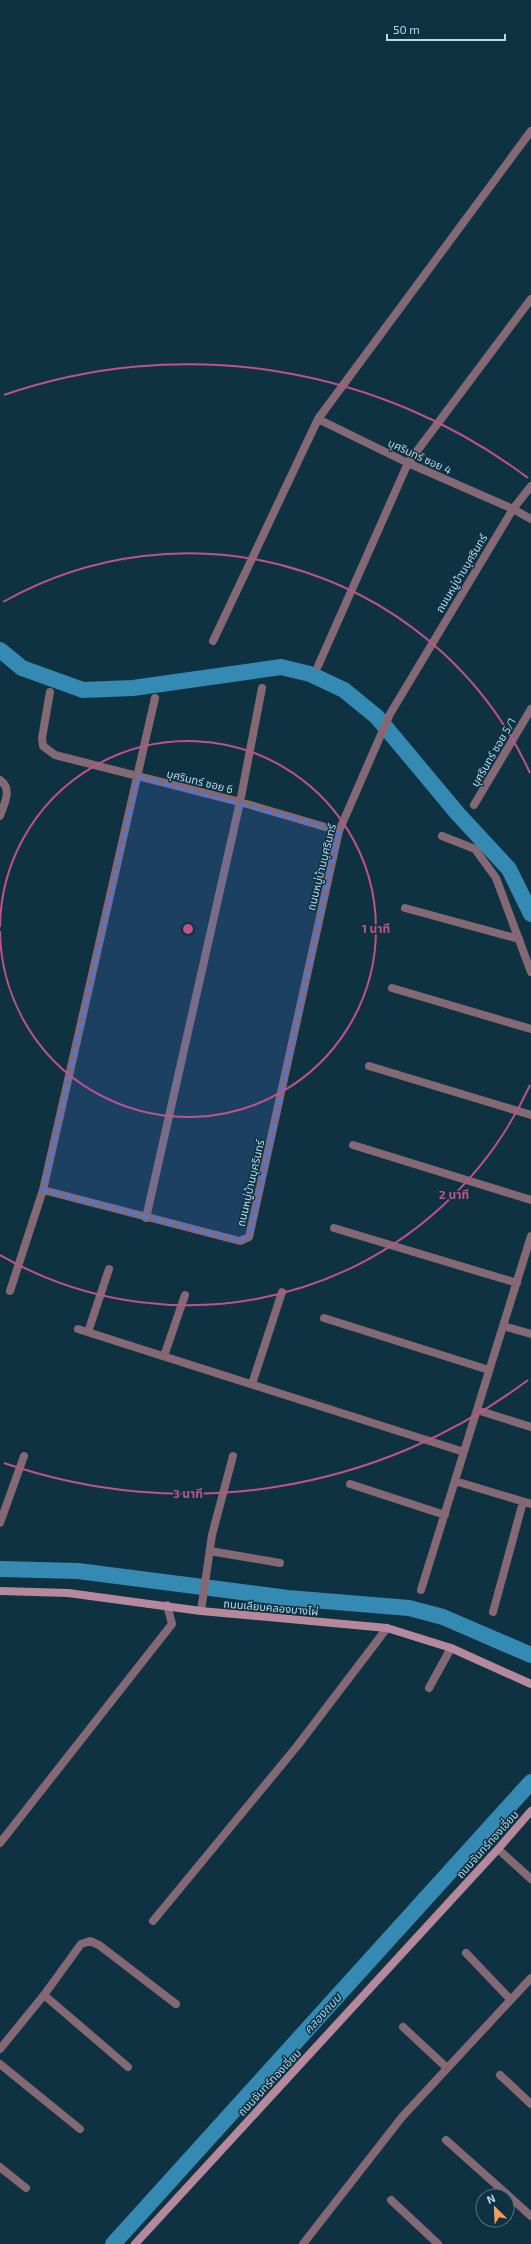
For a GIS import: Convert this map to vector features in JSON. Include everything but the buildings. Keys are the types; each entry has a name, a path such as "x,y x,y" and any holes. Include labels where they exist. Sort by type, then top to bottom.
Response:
{"street":[{"path":"213,642 318,419 531,131"},
{"path":"318,666 408,464 531,299"},
{"name":"บุศรินทร์ ซอย 4","path":"318,419 408,464 514,509 531,519"},
{"name":"ถนนหมู่บ้านบุศรินทร์","path":"146,1218 240,1241 246,1240 251,1233 339,831 374,747 390,714 514,509 531,486"},
{"path":"43,1190 146,1218 240,802 262,688"},
{"name":"บุศรินทร์ ซอย 6","path":"50,692 42,738 43,746 55,755 240,802 339,831"},
{"path":"10,1291 43,1190 155,698"},
{"name":"บุศรินทร์ ซอย 5/1","path":"474,805 531,709"},
{"path":"0,780 6,785 7,797 0,816"},
{"path":"442,836 475,849 496,878 531,972"},
{"path":"405,908 519,939"},
{"path":"392,988 531,1029"},
{"path":"369,1066 531,1115"},
{"path":"353,1145 531,1200"},
{"path":"334,1228 517,1283"},
{"path":"421,1590 531,1240"},
{"path":"88,1332 109,1269"},
{"path":"252,1384 282,1292"},
{"path":"164,1356 185,1295"},
{"path":"324,1318 489,1370"},
{"path":"504,1326 531,1334"},
{"path":"78,1329 464,1452"},
{"path":"477,1410 531,1427"},
{"path":"0,1523 24,1456"},
{"path":"201,1611 210,1551 233,1456"},
{"path":"455,1481 527,1503 493,1612"},
{"path":"350,1484 445,1515"},
{"path":"210,1551 280,1563"},
{"name":"ถนนเลียบคลองบางไผ่","path":"0,1591 68,1593 201,1611 387,1628 427,1639 451,1648 531,1684"},
{"path":"0,1843 172,1624 167,1606"},
{"path":"153,1921 298,1746 387,1628"},
{"path":"429,1688 451,1648"},
{"name":"ถนนจันทร์ทองเอี่ยม","path":"135,2244 498,1849 531,1811"},
{"path":"498,1849 531,1879"},
{"path":"0,2049 44,1995 81,1944 90,1941 99,1945 176,2004"},
{"path":"466,1952 510,1999"},
{"path":"302,2244 402,2116 446,2067 531,1978"},
{"path":"44,1995 128,2067"},
{"path":"403,2027 446,2067"},
{"path":"0,2064 80,2129"},
{"path":"500,2075 531,2103"},
{"path":"446,2140 531,2216"},
{"path":"0,2167 26,2188"},
{"path":"391,2200 438,2244"}],"highlighted area":[{"path":"138,777 339,831 251,1233 240,1241 43,1190"}],"waterway":[{"path":"0,650 22,668 83,690 133,688 281,667 310,674 344,690 377,717 458,814 509,869 531,914"},
{"path":"0,1569 78,1571 288,1598 409,1608 443,1617 531,1655"},
{"name":"คลองถนน","path":"113,2244 531,1782"}]}
